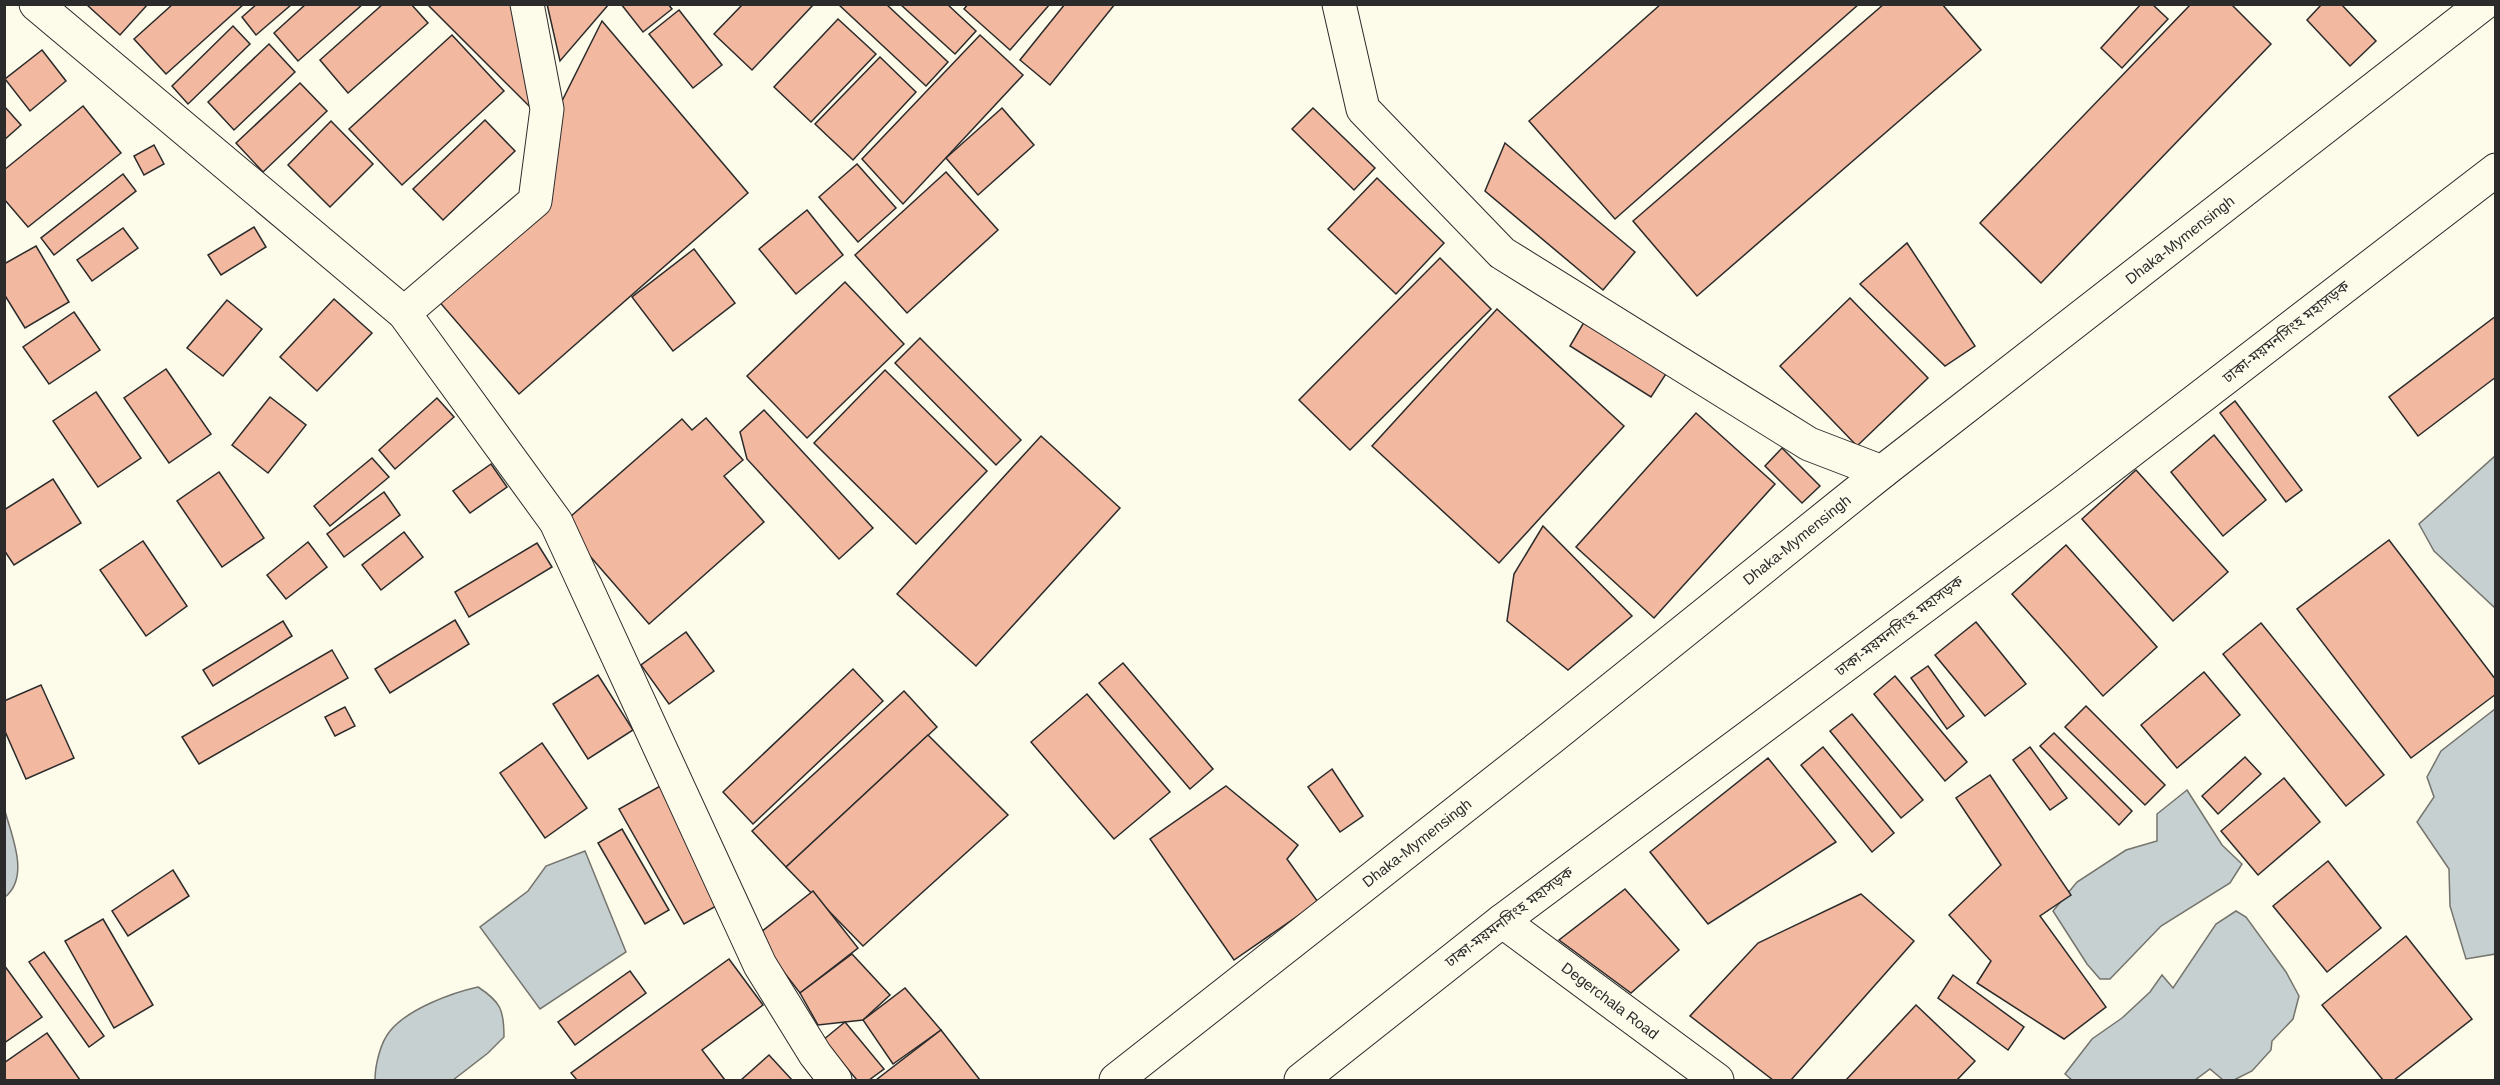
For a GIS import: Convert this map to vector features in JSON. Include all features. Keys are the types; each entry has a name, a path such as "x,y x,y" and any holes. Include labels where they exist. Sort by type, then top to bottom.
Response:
{"main road":[{"path":"36,4 404,313 556,522 760,964 815,1054 835,1080"},
{"path":"404,313 535,201 547,109 527,4"},
{"path":"1339,4 1363,109 1502,253 1809,444 1882,472"},
{"name":"Dhaka-Mymensingh","path":"1116,1080 1551,738 1882,472 2483,4"},
{"name":"ঢাকা-ময়মনসিংহ মহাসড়ক","path":"1301,1080 1502,921 2068,499 2496,170"},
{"name":"Degerchala Road","path":"1502,921 1717,1080"}],"shaded area":[{"path":"2495,456 2495,608 2434,551 2419,524"},
{"path":"2495,709 2495,954 2466,959 2450,906 2449,869 2417,822 2434,797 2427,777 2441,751"},
{"path":"2187,790 2222,845 2242,864 2230,883 2161,926 2110,979 2100,979 2087,964 2053,911 2077,882 2126,850 2157,841 2157,814"},
{"path":"5,811 15,844 18,868 17,879 5,897"},
{"path":"585,851 626,952 540,1009 480,927 528,891 546,866"},
{"path":"2236,911 2246,917 2286,972 2299,996 2293,1019 2272,1041 2271,1050 2252,1071 2234,1080 2223,1080 2210,1069 2195,1080 2072,1080 2065,1074 2092,1039 2122,1018 2150,992 2162,975 2173,988 2216,924"},
{"path":"478,987 492,997 502,1013 504,1037 488,1053 453,1080 375,1080 381,1048 386,1036 398,1023 431,1003"}],"building":[{"path":"86,4 148,4 120,35"},
{"path":"173,4 244,4 166,74 134,39"},
{"path":"257,4 292,4 256,35 242,17"},
{"path":"306,4 363,4 298,61 274,33"},
{"path":"383,4 411,4 428,23 348,93 320,60"},
{"path":"427,4 518,4 533,110"},
{"path":"547,4 609,4 560,61"},
{"path":"621,4 668,4 672,9 643,32"},
{"path":"743,4 814,4 752,70 714,34"},
{"path":"838,4 886,4 948,62 926,86"},
{"path":"900,4 947,4 976,31 955,54"},
{"path":"968,4 1050,4 1010,50 964,9"},
{"path":"1065,4 1115,4 1050,85 1020,60"},
{"path":"1661,4 1859,4 1615,219 1529,121"},
{"path":"1884,4 1942,4 1981,50 1697,296 1633,221"},
{"path":"2141,4 2152,4 2168,19 2122,68 2101,48"},
{"path":"2191,4 2231,4 2271,44 2041,283 1980,223"},
{"path":"2322,4 2341,4 2376,41 2350,66 2307,20"},
{"path":"679,10 722,65 693,88 649,34"},
{"path":"838,19 876,54 811,122 774,87"},
{"path":"602,21 748,193 519,394 430,291 547,208 561,103"},
{"path":"233,26 250,44 188,104 172,86"},
{"path":"452,35 504,91 402,185 349,129"},
{"path":"980,35 1023,75 903,204 862,159"},
{"path":"269,44 295,72 234,130 208,102"},
{"path":"42,50 66,81 30,111 5,79"},
{"path":"880,57 916,92 853,160 815,124"},
{"path":"300,83 327,111 263,172 236,143"},
{"path":"4,106 21,125 4,140"},
{"path":"83,106 121,153 28,227 4,199 4,170"},
{"path":"1002,108 1034,145 978,195 946,158"},
{"path":"1313,108 1375,168 1354,190 1292,129"},
{"path":"485,120 515,151 443,220 413,189"},
{"path":"331,121 373,164 330,207 288,165"},
{"path":"1505,143 1635,252 1603,290 1485,191"},
{"path":"154,145 164,164 144,175 134,156"},
{"path":"857,164 896,208 858,242 819,197"},
{"path":"946,172 998,230 907,313 855,255"},
{"path":"123,174 136,191 54,255 41,238"},
{"path":"1377,178 1444,243 1396,294 1328,229"},
{"path":"807,210 843,255 796,294 759,249"},
{"path":"254,227 266,247 221,275 208,255"},
{"path":"123,228 138,248 92,281 77,260"},
{"path":"1907,243 1975,346 1945,366 1860,284"},
{"path":"36,246 69,302 25,328 4,294 4,264"},
{"path":"694,249 735,303 673,351 632,297"},
{"path":"1440,258 1491,309 1350,450 1299,400"},
{"path":"845,282 904,344 807,438 747,376"},
{"path":"1850,298 1928,378 1857,446 1780,366"},
{"path":"334,299 372,333 317,391 280,357"},
{"path":"227,300 262,329 223,376 187,348"},
{"path":"1497,309 1624,426 1499,563 1372,446"},
{"path":"74,312 100,350 49,384 23,347"},
{"path":"1590,312 1673,363 1651,397 1570,346"},
{"path":"2496,316 2496,377 2418,436 2389,397"},
{"path":"920,338 1021,440 996,465 895,363"},
{"path":"166,369 211,434 169,463 124,398"},
{"path":"885,370 987,471 916,544 814,443"},
{"path":"96,392 141,458 98,487 53,421"},
{"path":"270,397 306,425 268,473 232,445"},
{"path":"437,398 454,417 395,469 379,450"},
{"path":"2235,401 2302,490 2286,502 2220,413"},
{"path":"764,410 873,528 839,559 747,459 740,432"},
{"path":"1696,413 1775,484 1654,618 1576,547"},
{"path":"706,418 743,460 724,476 764,522 649,624 562,524 682,419 692,430"},
{"path":"2214,435 2266,500 2223,536 2171,472"},
{"path":"1041,436 1120,508 976,666 897,594"},
{"path":"1782,448 1820,486 1802,503 1765,466"},
{"path":"372,458 389,477 330,526 314,506"},
{"path":"491,464 507,487 470,513 453,491"},
{"path":"2136,470 2228,572 2173,621 2082,519"},
{"path":"219,472 264,538 222,567 177,501"},
{"path":"53,479 81,523 14,565 4,550 4,510"},
{"path":"384,492 400,515 344,557 327,534"},
{"path":"1543,526 1632,616 1568,670 1507,621 1514,574"},
{"path":"404,532 423,557 381,590 362,565"},
{"path":"2389,540 2496,680 2496,694 2411,758 2297,609"},
{"path":"143,541 187,606 146,636 100,570"},
{"path":"308,542 327,567 286,599 267,575"},
{"path":"537,543 552,567 469,617 455,592"},
{"path":"2066,545 2157,647 2103,696 2012,594"},
{"path":"455,620 469,644 390,693 375,669"},
{"path":"283,621 292,636 213,686 203,670"},
{"path":"1976,622 2026,684 1985,716 1935,655"},
{"path":"2261,623 2384,775 2346,806 2223,654"},
{"path":"686,632 714,671 669,704 641,665"},
{"path":"332,650 348,678 199,764 182,737"},
{"path":"1123,663 1213,769 1190,789 1099,683"},
{"path":"1928,666 1964,716 1947,729 1911,678"},
{"path":"853,669 883,701 753,824 723,792"},
{"path":"2204,672 2240,715 2177,768 2141,725"},
{"path":"598,675 633,730 588,759 553,704"},
{"path":"1895,676 1967,762 1945,781 1874,694"},
{"path":"41,685 74,758 26,779 4,729 4,701"},
{"path":"904,691 937,727 786,867 752,831"},
{"path":"1087,694 1170,792 1114,839 1031,742"},
{"path":"2086,706 2165,785 2145,805 2065,727"},
{"path":"345,707 355,726 335,736 325,717"},
{"path":"1852,714 1923,800 1901,818 1830,731"},
{"path":"2054,733 2132,811 2119,825 2040,746"},
{"path":"928,735 1008,815 863,946 786,867"},
{"path":"542,743 587,808 545,838 500,773"},
{"path":"1823,747 1894,833 1872,852 1801,765"},
{"path":"2030,747 2067,798 2050,810 2013,760"},
{"path":"2245,757 2261,774 2218,814 2202,796"},
{"path":"1768,758 1836,842 1708,924 1650,852"},
{"path":"1332,769 1363,816 1340,832 1308,787"},
{"path":"1990,775 2071,895 2040,916 2106,1007 2064,1039 1977,983 1991,961 1949,915 2001,865 1956,798"},
{"path":"2284,778 2320,822 2258,875 2221,831"},
{"path":"671,780 736,895 684,924 619,809"},
{"path":"1226,786 1298,845 1287,859 1318,902 1234,960 1150,839"},
{"path":"622,829 669,910 645,924 598,843"},
{"path":"2328,861 2381,928 2327,972 2273,906"},
{"path":"173,870 189,896 128,936 112,911"},
{"path":"1625,889 1679,950 1631,993 1559,940"},
{"path":"813,891 858,948 800,993 756,936"},
{"path":"1861,894 1914,941 1791,1080 1773,1080 1690,1016 1758,943"},
{"path":"103,919 153,1005 114,1028 65,941"},
{"path":"2406,936 2472,1019 2394,1080 2383,1080 2322,1005"},
{"path":"44,952 104,1036 89,1047 29,962"},
{"path":"852,954 890,995 863,1020 818,1025 800,993"},
{"path":"729,959 763,1005 702,1050 725,1080 577,1080 571,1073"},
{"path":"4,965 42,1017 4,1043"},
{"path":"630,971 646,993 575,1045 558,1022"},
{"path":"1953,975 2024,1027 2008,1050 1938,998"},
{"path":"905,988 941,1030 893,1064 863,1020"},
{"path":"1916,1005 1975,1061 1957,1080 1846,1080"},
{"path":"845,1022 884,1069 869,1080 857,1080 823,1040"},
{"path":"941,1030 980,1080 876,1080"},
{"path":"47,1033 80,1080 4,1080 4,1063"},
{"path":"769,1055 792,1080 741,1080"}]}
